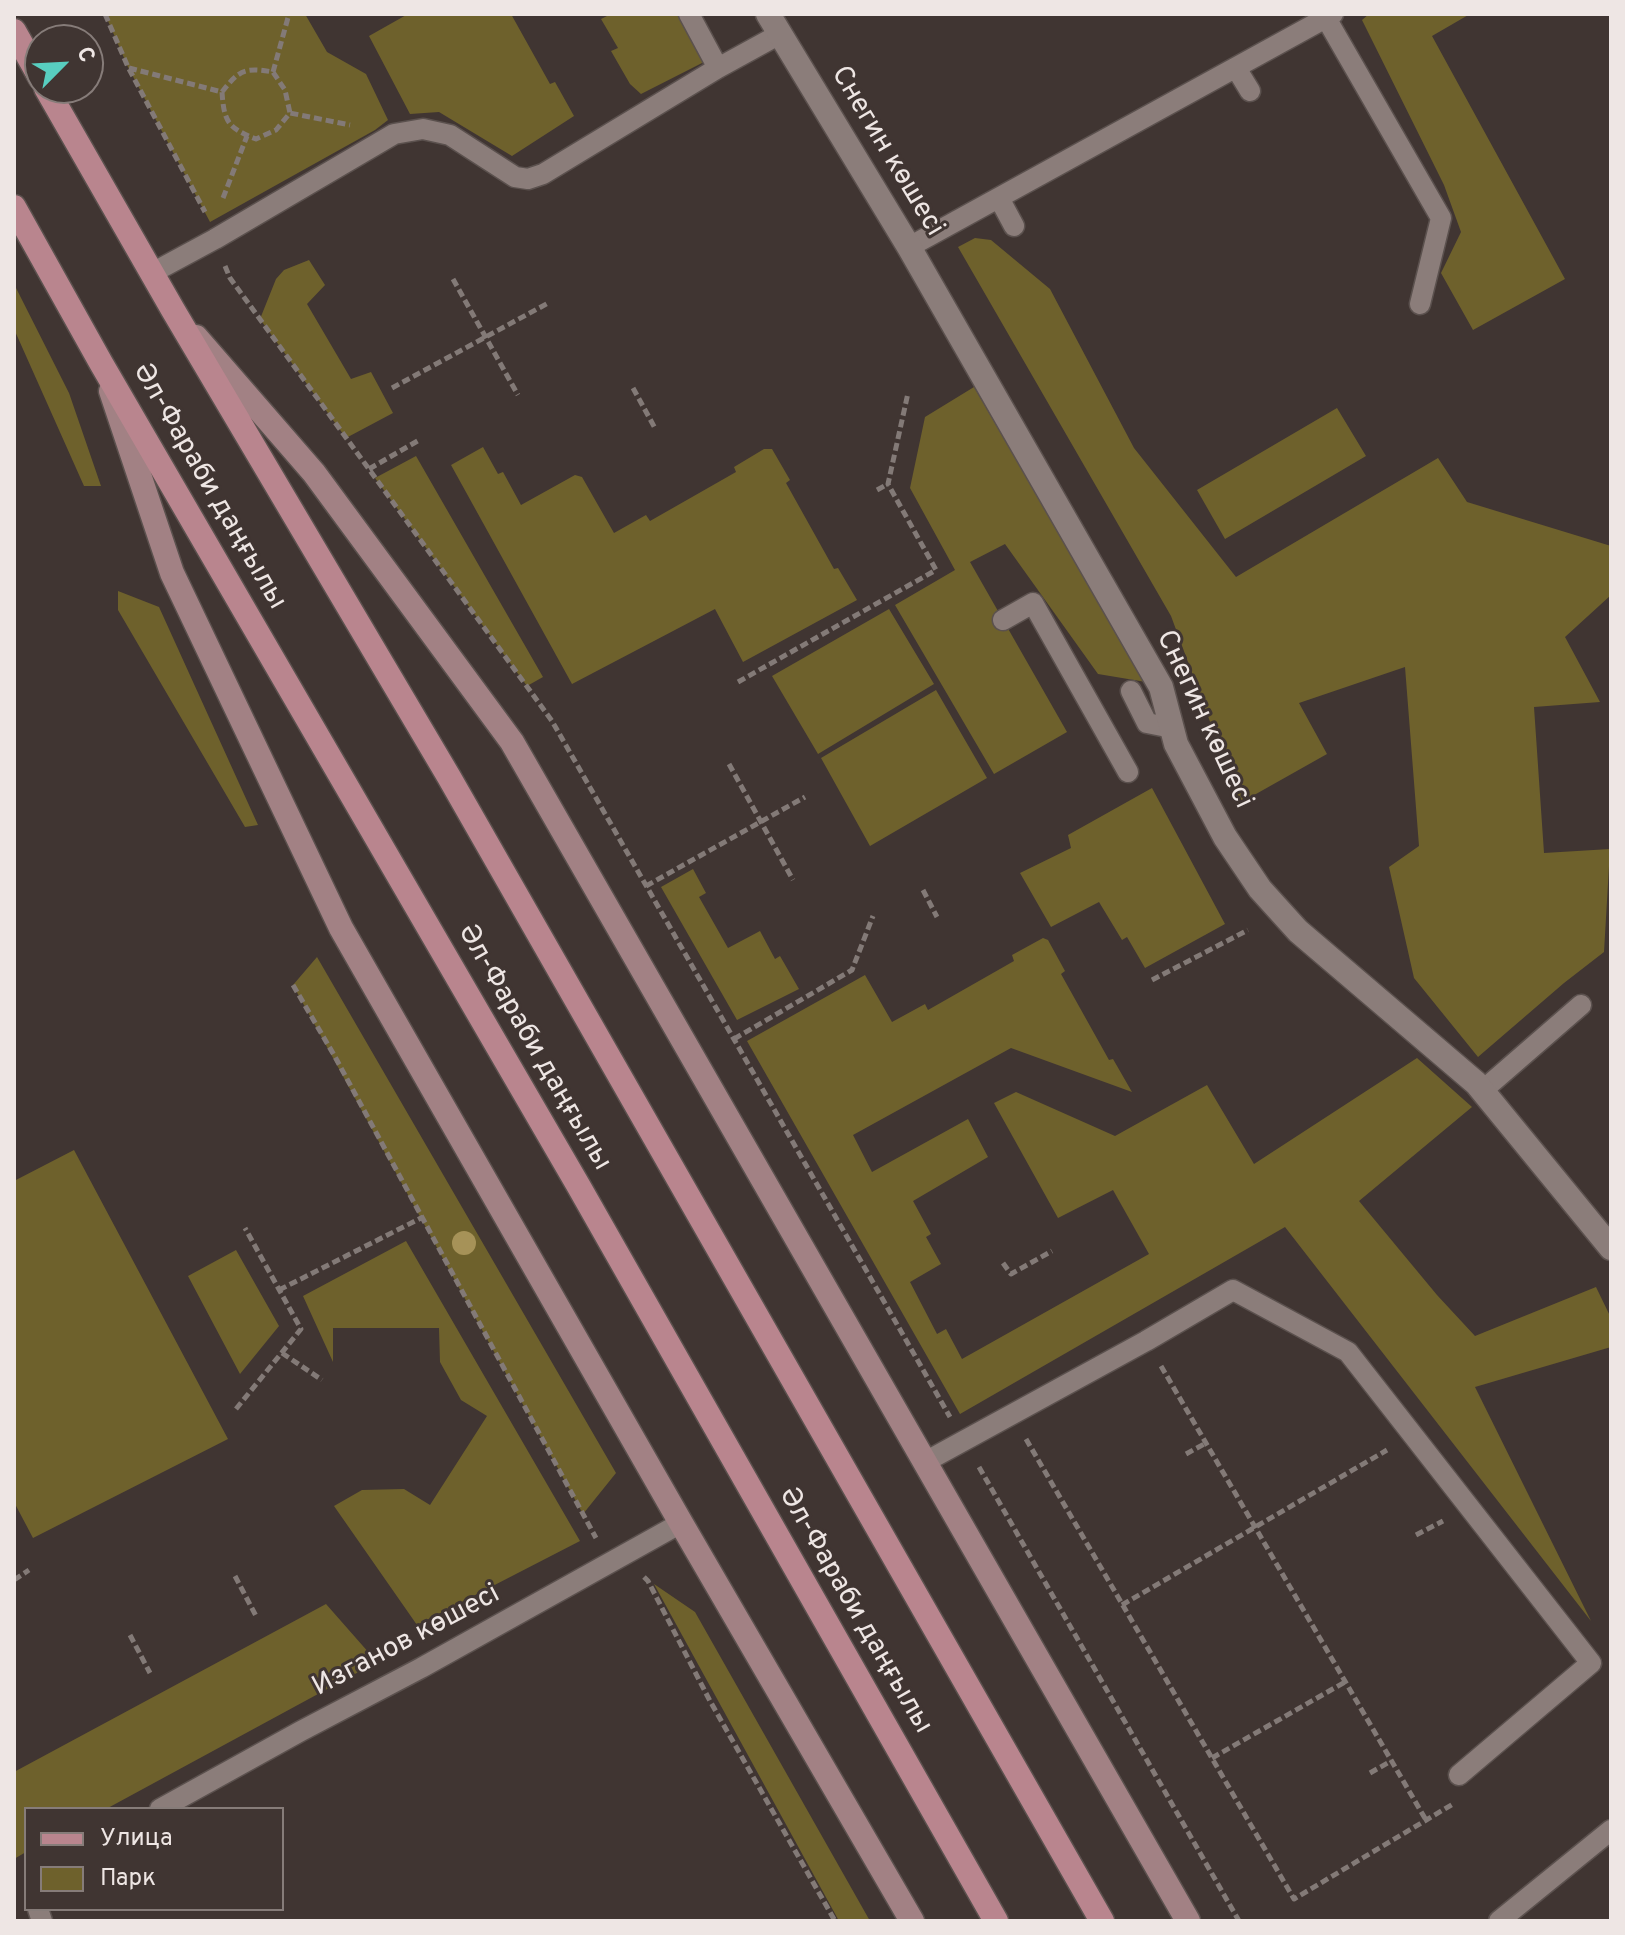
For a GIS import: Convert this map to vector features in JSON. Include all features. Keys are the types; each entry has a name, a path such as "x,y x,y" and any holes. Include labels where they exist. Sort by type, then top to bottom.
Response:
{"main road":[{"path":"14,31 24,49"},
{"name":"Әл-Фараби даңғылы","path":"55,104 449,777 1102,1921"},
{"name":"Әл-Фараби даңғылы","path":"14,207 101,363 578,1185 996,1921"},
{"name":"Әл-Фараби даңғылы","path":"173,310 314,473 512,742 1188,1921"},
{"path":"101,363 172,573 341,928 912,1921"}],"street":[{"name":"Снегин көшесі","path":"774,24 909,247 1161,687 1176,744 1225,837 1260,889 1298,931 1476,1083 1611,1248"}],"lane":[{"path":"689,14 718,68"},
{"path":"909,247 1330,16 1441,218 1420,304"},
{"path":"152,273 394,134 423,129 450,135 515,177 528,179 543,174 718,68 774,24"},
{"path":"1236,68 1250,91"},
{"path":"999,198 1014,226"},
{"path":"1003,620 1033,603 1128,772"},
{"path":"1131,691 1147,723 1172,728"},
{"path":"1482,1091 1581,1005"},
{"path":"925,1462 1233,1290 1348,1352 1591,1663 1459,1775"},
{"name":"Изганов көшесі","path":"164,1807 681,1523"},
{"path":"1499,1921 1611,1830"}],"path":[{"path":"273,72 289,14"},
{"path":"128,67 222,92"},
{"path":"255,69 273,72 285,90 290,113 276,130 256,139 237,132 223,113 222,92 235,76 255,69"},
{"path":"290,113 394,134"},
{"path":"218,210 247,136"},
{"path":"453,279 518,395"},
{"path":"392,388 550,302"},
{"path":"633,388 656,430"},
{"path":"738,682 936,570 888,484 908,393"},
{"path":"369,469 421,439"},
{"path":"877,490 888,484"},
{"path":"729,764 793,880"},
{"path":"646,886 805,797"},
{"path":"923,890 937,917"},
{"path":"734,1039 852,970 873,916"},
{"path":"1152,980 1248,930"},
{"path":"293,985 423,1217 600,1545"},
{"path":"279,1290 423,1217"},
{"path":"236,1409 301,1329 245,1228"},
{"path":"1003,1263 1011,1274 1052,1251"},
{"path":"1146,1341 1426,1820"},
{"path":"282,1353 322,1380"},
{"path":"1012,1414 1294,1899 1470,1793 1459,1775"},
{"path":"1122,1605 1412,1435"},
{"path":"1186,1454 1206,1443"},
{"path":"617,1558 648,1581 710,1701 835,1921"},
{"path":"14,1580 29,1570"},
{"path":"235,1576 256,1616"},
{"path":"130,1635 150,1673"},
{"path":"1212,1758 1345,1682"},
{"path":"1370,1773 1391,1761"}],"green space":[{"path":"105,14 305,14 327,52 366,74 388,120 210,222 128,67"},
{"path":"408,14 511,14 550,84 555,82 574,116 512,156 439,112 410,114 369,36"},
{"path":"611,14 680,14 704,62 641,94 630,84 611,51 618,48 601,19"},
{"path":"1369,14 1470,14 1432,36 1565,279 1473,330 1441,273 1461,232 1444,185 1362,20"},
{"path":"975,238 991,240 1050,289 1134,448 1236,577 1438,458 1467,502 1611,546 1611,595 1565,637 1600,702 1534,707 1544,853 1610,849 1604,952 1478,1057 1414,978 1389,867 1419,846 1405,667 1299,703 1327,754 1240,803 1171,616 958,247"},
{"path":"309,260 325,285 307,304 351,379 371,372 393,413 346,438 260,319 276,279 284,270"},
{"path":"14,284 69,393 101,486 84,486 14,329"},
{"path":"974,387 1146,682 1098,674 1005,544 970,562 1067,732 994,774 895,605 955,570 910,488 925,417"},
{"path":"1337,408 1366,456 1225,539 1197,490"},
{"path":"483,447 498,474 503,472 521,505 575,475 582,477 614,533 646,515 650,521 736,472 734,467 764,449 772,449 790,480 786,483 834,569 838,568 857,600 743,662 715,609 572,684 451,465"},
{"path":"416,456 543,677 527,686 375,478"},
{"path":"118,591 159,607 258,825 245,827 118,610"},
{"path":"889,609 934,684 818,754 772,676"},
{"path":"936,690 987,778 870,846 821,758"},
{"path":"1152,788 1225,924 1145,968 1127,937 1122,940 1099,902 1051,927 1020,873 1071,848 1068,835"},
{"path":"693,869 706,893 699,897 728,948 760,931 775,959 780,956 799,989 737,1020 661,887"},
{"path":"1043,938 1048,940 1065,971 1061,974 1109,1060 1113,1059 1132,1092 1011,1048 853,1135 872,1172 968,1119 988,1157 913,1201 931,1234 926,1237 941,1264 910,1282 937,1334 946,1329 962,1359 1149,1254 1113,1190 1058,1218 994,1103 1016,1092 1115,1136 1207,1085 1254,1164 1417,1058 1472,1107 1359,1201 1475,1336 1596,1287 1611,1318 1611,1347 1475,1387 1591,1621 1285,1227 960,1414 747,1041 865,975 892,1022 925,1004 928,1010 1014,961 1012,955"},
{"path":"317,957 616,1473 583,1514 293,985"},
{"path":"74,1150 228,1439 33,1538 14,1502 14,1181"},
{"path":"406,1241 580,1541 417,1625 334,1506 362,1490 404,1489 430,1505 487,1416 461,1400 440,1362 439,1328 333,1328 333,1362 303,1296"},
{"path":"236,1250 279,1326 240,1374 188,1276"},
{"path":"654,1584 695,1612 870,1921 839,1921"},
{"path":"326,1604 377,1662 110,1807 24,1807 24,1853 14,1859 14,1772"}]}
